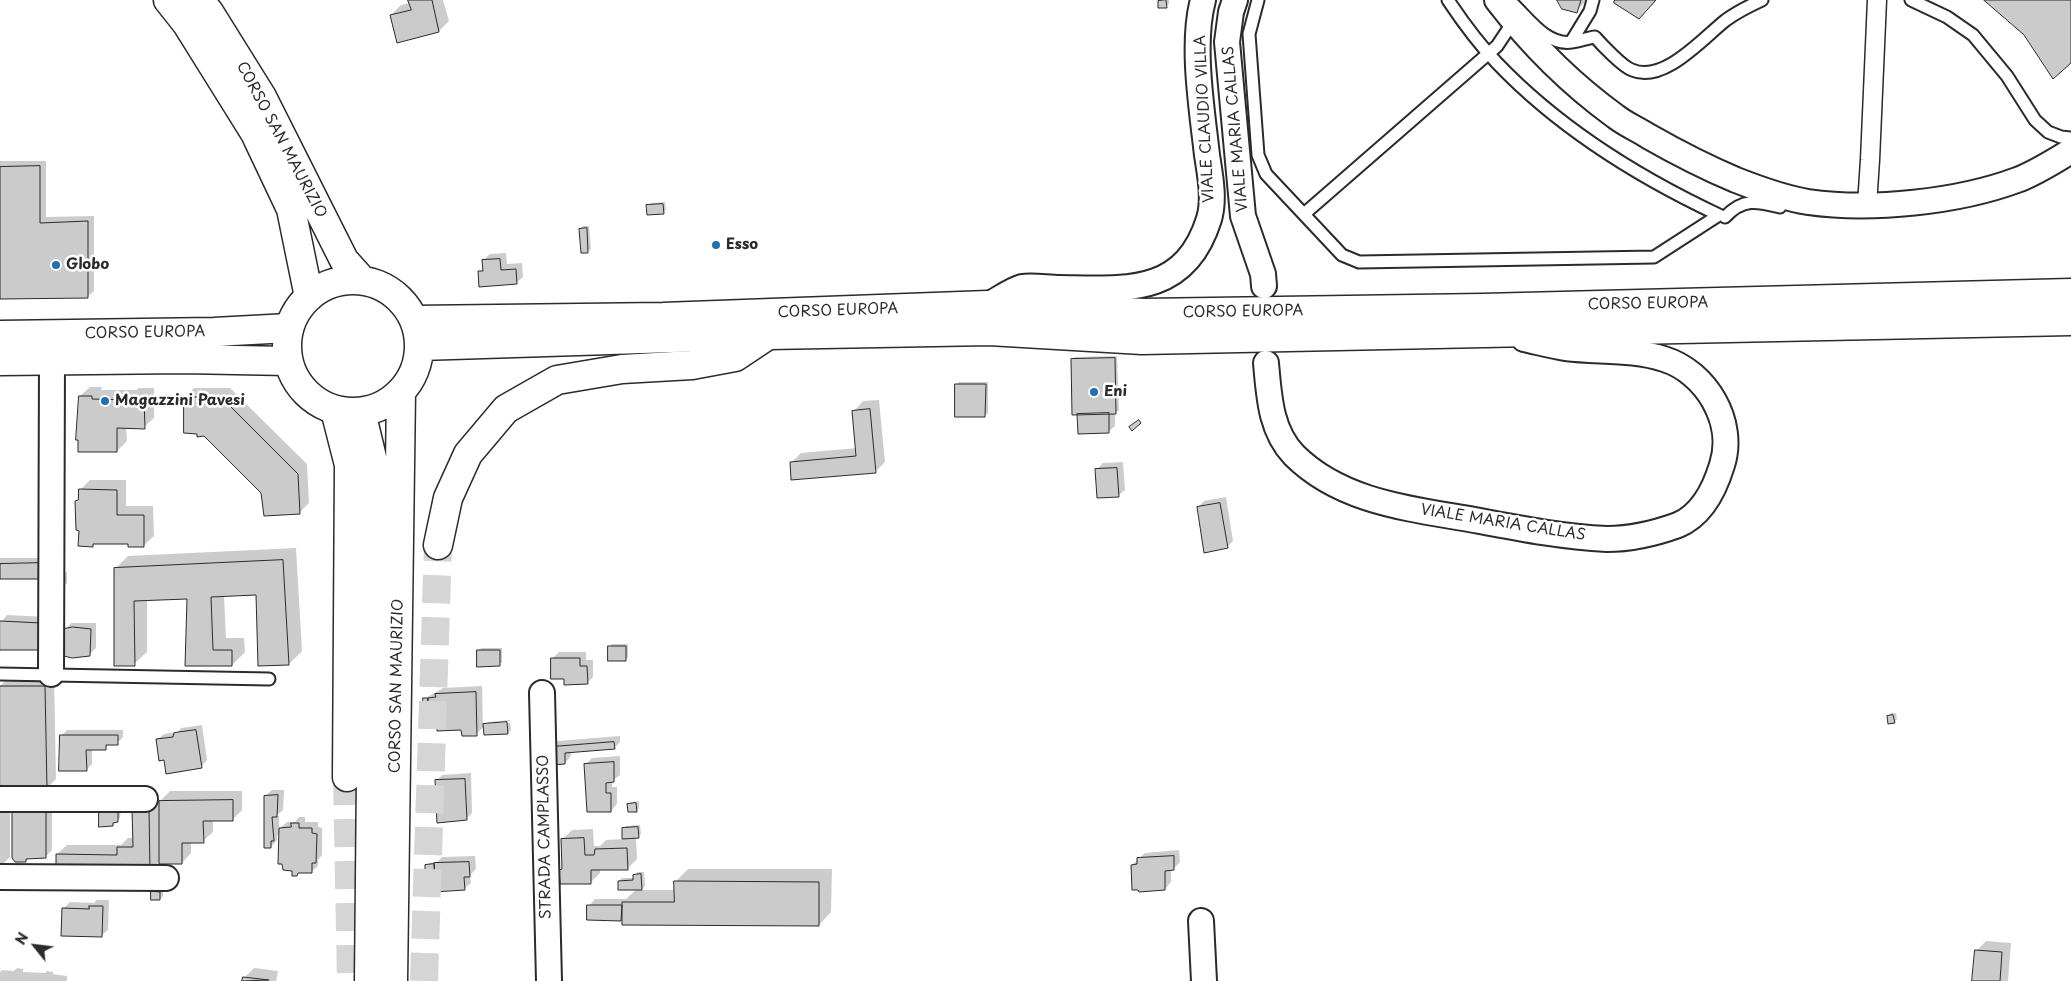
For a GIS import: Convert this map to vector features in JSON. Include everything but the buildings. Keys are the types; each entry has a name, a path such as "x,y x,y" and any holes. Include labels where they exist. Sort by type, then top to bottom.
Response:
{"main road":[{"name":"CORSO SAN MAURIZIO","path":"168,0 187,24 254,133 290,209 309,297"},
{"name":"CORSO SAN MAURIZIO","path":"198,0 209,12 262,97 344,260 362,280"},
{"path":"343,280 362,280 384,287 402,301 415,320 420,346 414,371 401,392 383,406 348,411 319,403 305,392 294,377 288,361 287,344 289,328 297,311 309,297 324,286 343,280"},
{"name":"CORSO EUROPA","path":"415,320 663,317 988,305 1144,313 1482,308 2071,293"},
{"name":"CORSO EUROPA","path":"420,346 768,334 989,331 1142,340 2071,321"},
{"name":"CORSO EUROPA","path":"0,335 214,332 289,328"},
{"path":"438,545 448,498 468,454 506,409 557,380 622,369 692,365 735,357 768,334"},
{"name":"CORSO EUROPA","path":"0,361 183,359 288,361"},
{"name":"CORSO SAN MAURIZIO","path":"393,981 401,392"},
{"name":"CORSO SAN MAURIZIO","path":"348,411 374,466 369,981"},
{"path":"348,411 348,777"}],"street":[{"name":"VIALE CLAUDIO VILLA","path":"988,305 1021,287 1138,287 1164,278 1188,259 1201,239 1210,217 1212,192 1201,101 1199,42 1204,0"},
{"name":"VIALE MARIA CALLAS","path":"1235,0 1231,12 1228,42 1244,216 1264,286"},
{"path":"1497,0 1513,22 1568,76 1609,111 1696,163 1770,193 1808,202 1867,205 1937,199 1982,191 2019,179 2071,152"},
{"path":"1867,205 1877,0"},
{"name":"VIALE MARIA CALLAS","path":"1266,363 1269,400 1276,428 1292,453 1318,476 1350,492 1382,503 1550,534 1609,539 1648,534 1681,524 1703,506 1717,482 1725,458 1724,433 1721,414 1711,396 1691,374 1665,359 1638,354 1567,348 1491,333"},
{"path":"51,674 52,360"},
{"name":"STRADA CAMPLASSO","path":"542,693 549,981"},
{"path":"0,799 145,799"},
{"path":"0,877 166,878"},
{"path":"1201,921 1204,981"}],"lane":[{"path":"1258,0 1249,34 1258,155 1266,174 1342,255 1359,262 1654,257 1719,215 1633,170 1580,134 1534,98 1488,53 1448,0"},
{"path":"1502,0 1513,4 1543,34 1555,41 1571,42 1595,37 1632,70 1650,72 1665,67 1689,53 1726,20 1746,7 1762,0"},
{"path":"1571,42 1590,11 1593,0"},
{"path":"1911,0 1947,17 1973,35 1990,54 2020,95 2035,120 2048,132 2061,137 2071,138"},
{"path":"1304,214 1497,46 1513,22"},
{"path":"1725,217 1736,207 1752,202 1800,212 1815,211 1829,203"},
{"path":"0,674 268,679"}],"tunnel":[{"path":"424,981 438,545"},
{"path":"347,777 351,981"}],"place":[{"name":"Esso","path":"716,245"},
{"name":"Globo","path":"56,265"},
{"name":"Eni","path":"1094,392"},
{"name":"Magazzini Pavesi","path":"105,401"}]}
